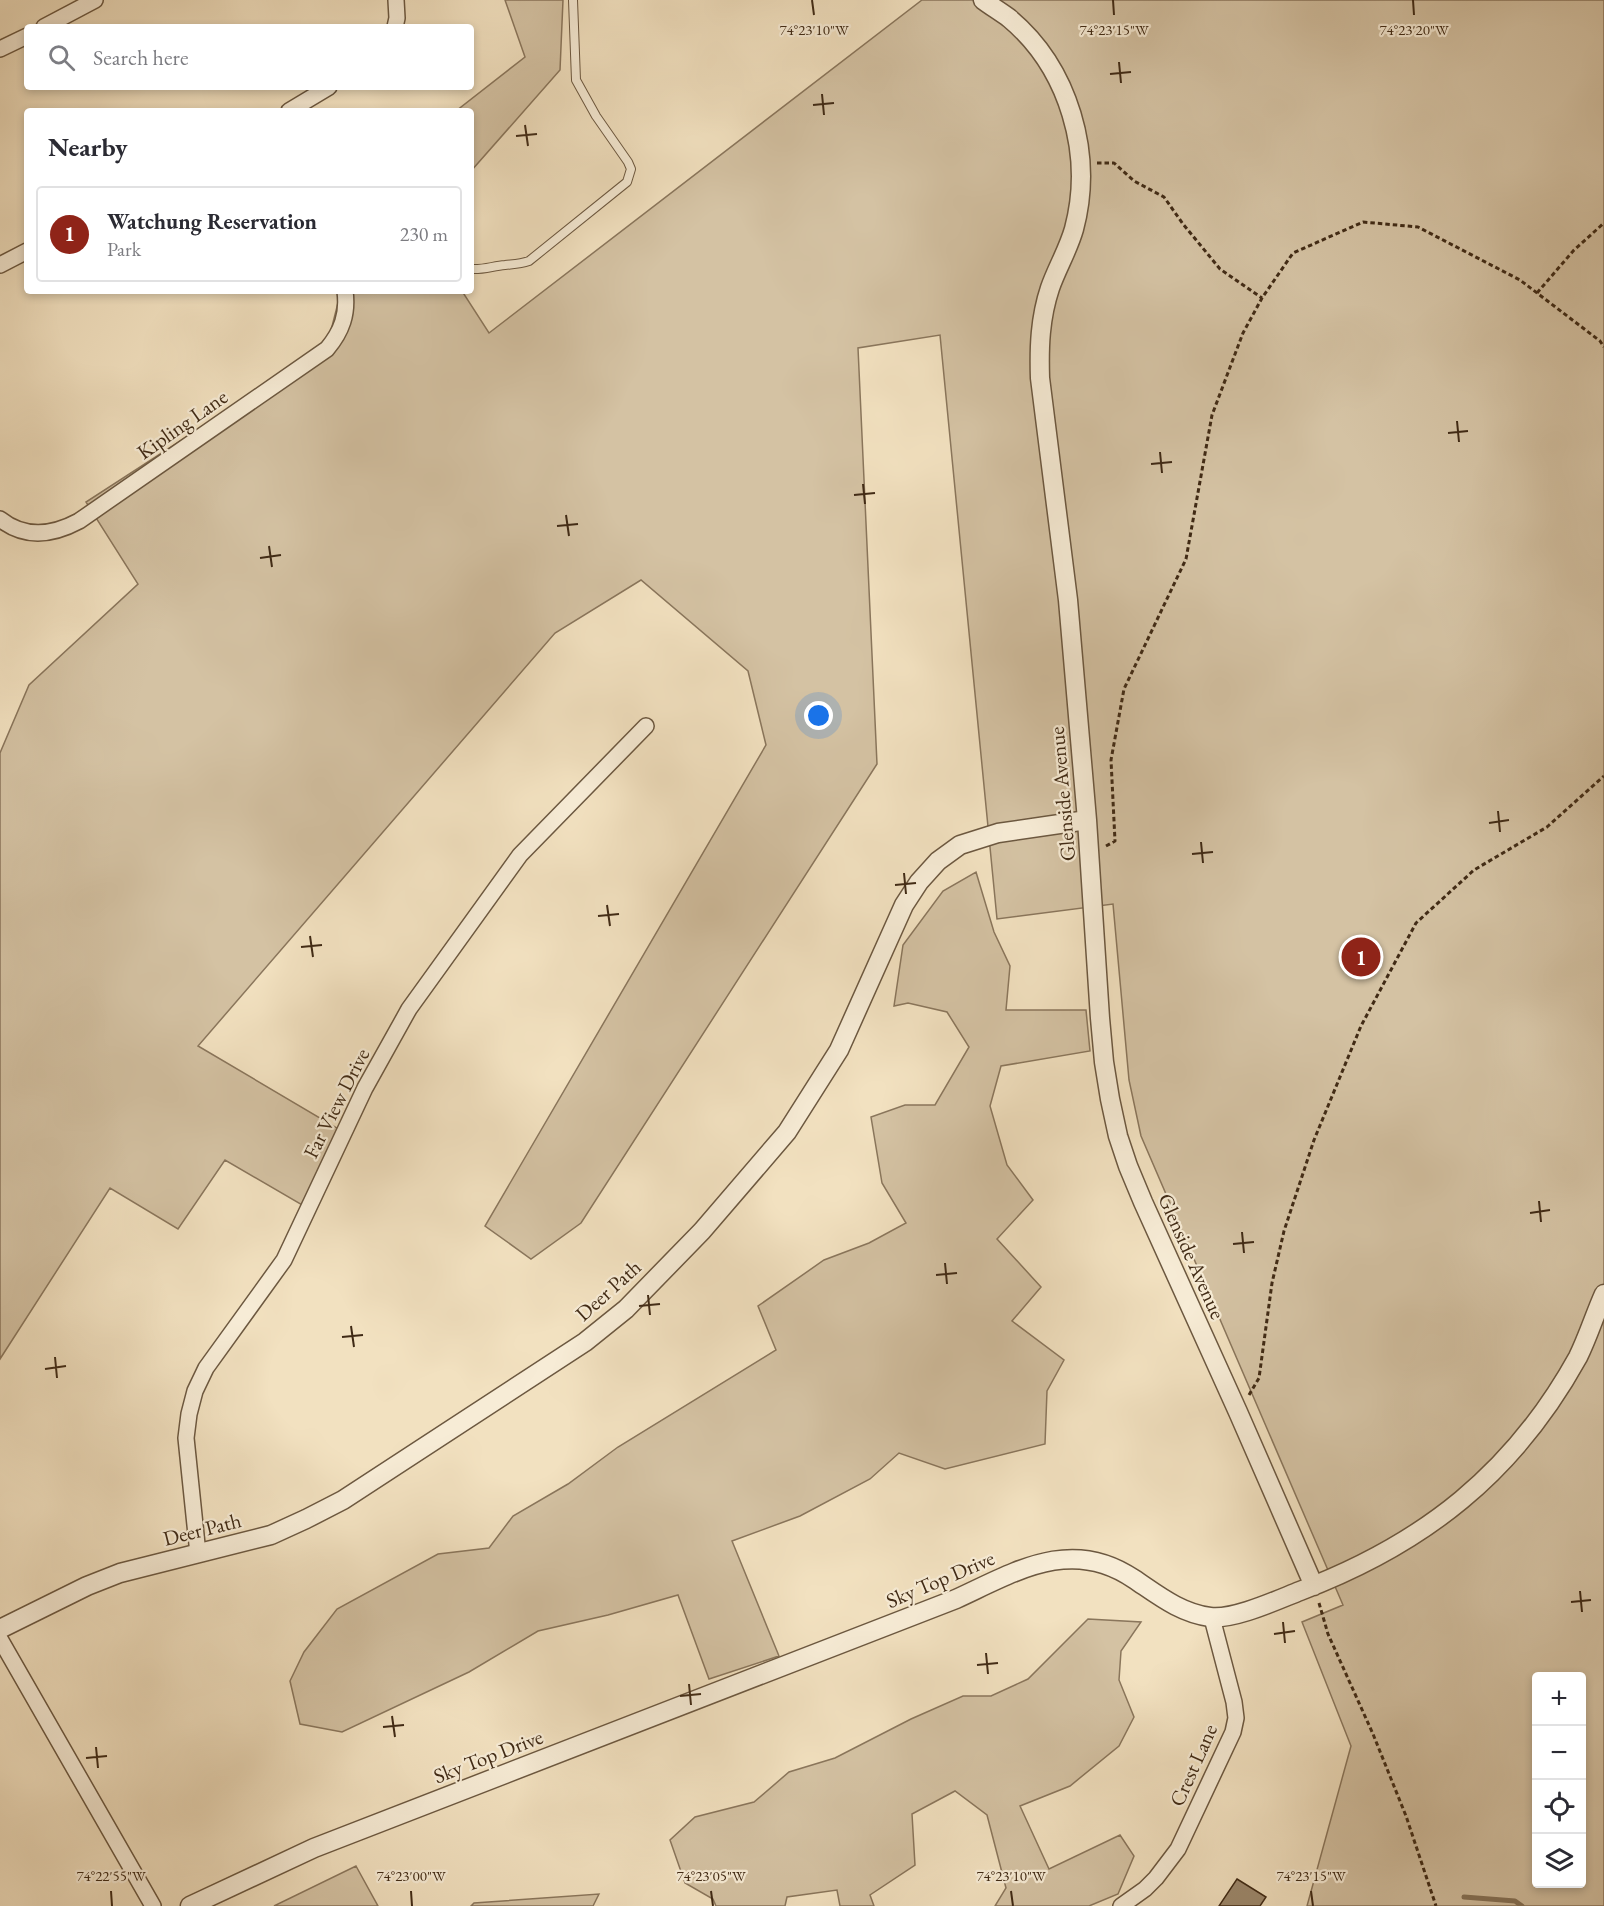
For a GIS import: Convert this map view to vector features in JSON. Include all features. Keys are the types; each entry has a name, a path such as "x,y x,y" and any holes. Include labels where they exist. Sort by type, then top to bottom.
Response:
{"street":[{"path":"50,24 95,0"},
{"path":"396,0 396,24"},
{"name":"Glenside Avenue","path":"983,0 1020,29 1058,81 1074,122 1080,164 1081,186 1076,218 1044,310 1039,356 1068,600 1087,820 1104,1062 1110,1098 1118,1136 1143,1202 1314,1586"},
{"path":"0,50 24,38"},
{"path":"294,108 324,90"},
{"path":"0,265 24,253"},
{"name":"Kipling Lane","path":"0,519 18,530 45,534 64,529 79,521 327,349 341,328 346,303 345,294"},
{"name":"Far View Drive","path":"198,1554 186,1438 195,1390 206,1368 284,1260 365,1088 410,1009 520,855 646,726"},
{"name":"Deer Path","path":"0,1629 87,1586 120,1573 271,1535 306,1519 344,1500 585,1342 626,1309 702,1230 787,1132 839,1050 904,905 919,882 938,861 960,845 998,833 1087,820"},
{"name":"Sky Top Drive","path":"190,1906 314,1848 956,1599 1015,1572 1046,1561 1076,1558 1101,1562 1118,1568 1170,1604 1190,1613 1212,1618 1257,1608 1356,1568 1429,1526 1473,1491 1513,1451 1545,1410 1579,1355 1604,1294"},
{"name":"Crest Lane","path":"1121,1906 1145,1889 1178,1849 1233,1732 1236,1718 1234,1702 1212,1618"},
{"path":"0,1639 153,1906"}],"lane":[{"path":"474,269 518,265 529,261 627,182 630,175 631,169 624,155 596,116 576,80 573,0"}],"path":[{"path":"1080,164 1114,163 1134,181 1164,197 1220,269 1262,298"},
{"path":"1089,853 1115,841 1111,760 1124,689 1186,559 1212,415 1243,333 1262,298 1293,253 1363,222 1418,227 1520,280 1600,341 1604,347"},
{"path":"1537,293 1575,250 1604,223"},
{"path":"1238,1412 1259,1378 1272,1283 1284,1231 1314,1140 1361,1026 1416,923 1474,870 1547,827 1604,776"},
{"path":"1314,1586 1328,1634 1373,1734 1406,1816 1436,1906"}],"shaded area":[{"path":"505,0 563,0 560,70 474,168 474,108 460,108 525,57"},
{"path":"922,0 1604,0 1604,1906 1307,1906 1351,1746 1302,1622 1343,1605 1141,1136 1129,1080 1113,904 997,919 940,335 858,348 877,764 581,1223 531,1259 485,1226 766,745 748,671 641,580 555,633 198,1046 342,1131 309,1209 225,1160 178,1229 110,1188 0,1359 0,753 29,685 138,584 86,502 327,346 339,299 347,294 464,294 489,333"},
{"path":"976,872 994,932 1010,966 1006,1010 1086,1010 1090,1051 1001,1066 990,1106 1007,1165 1033,1200 997,1239 1041,1287 1012,1321 1064,1360 1047,1391 1045,1444 945,1469 899,1453 870,1479 800,1516 732,1541 779,1656 709,1679 678,1595 608,1615 538,1631 469,1672 342,1732 300,1724 290,1681 304,1652 337,1609 438,1554 489,1548 513,1516 568,1484 618,1447 776,1350 758,1306 824,1260 869,1243 906,1223 882,1183 871,1117 905,1105 935,1105 969,1047 947,1012 908,1003 894,1006 903,945 943,891"},
{"path":"1088,1619 1141,1622 1121,1651 1119,1680 1134,1717 1119,1746 1070,1786 1020,1806 1049,1869 1120,1835 1134,1856 1118,1894 1089,1906 995,1906 1006,1888 987,1815 955,1791 912,1814 915,1865 870,1895 874,1906 840,1906 837,1890 787,1897 785,1906 716,1906 713,1899 685,1883 670,1840 695,1817 754,1802 789,1772 835,1758 911,1719 963,1696 991,1696 1028,1679"},
{"path":"356,1866 378,1906 274,1906"},
{"path":"599,1894 593,1906 471,1906 474,1903"}],"building":[{"path":"1237,1879 1266,1897 1260,1906 1219,1906"}],"waterway":[{"path":"1464,1897 1515,1901 1522,1906"}],"place":[{"name":"Watchung Reservation","path":"1361,957"}]}
